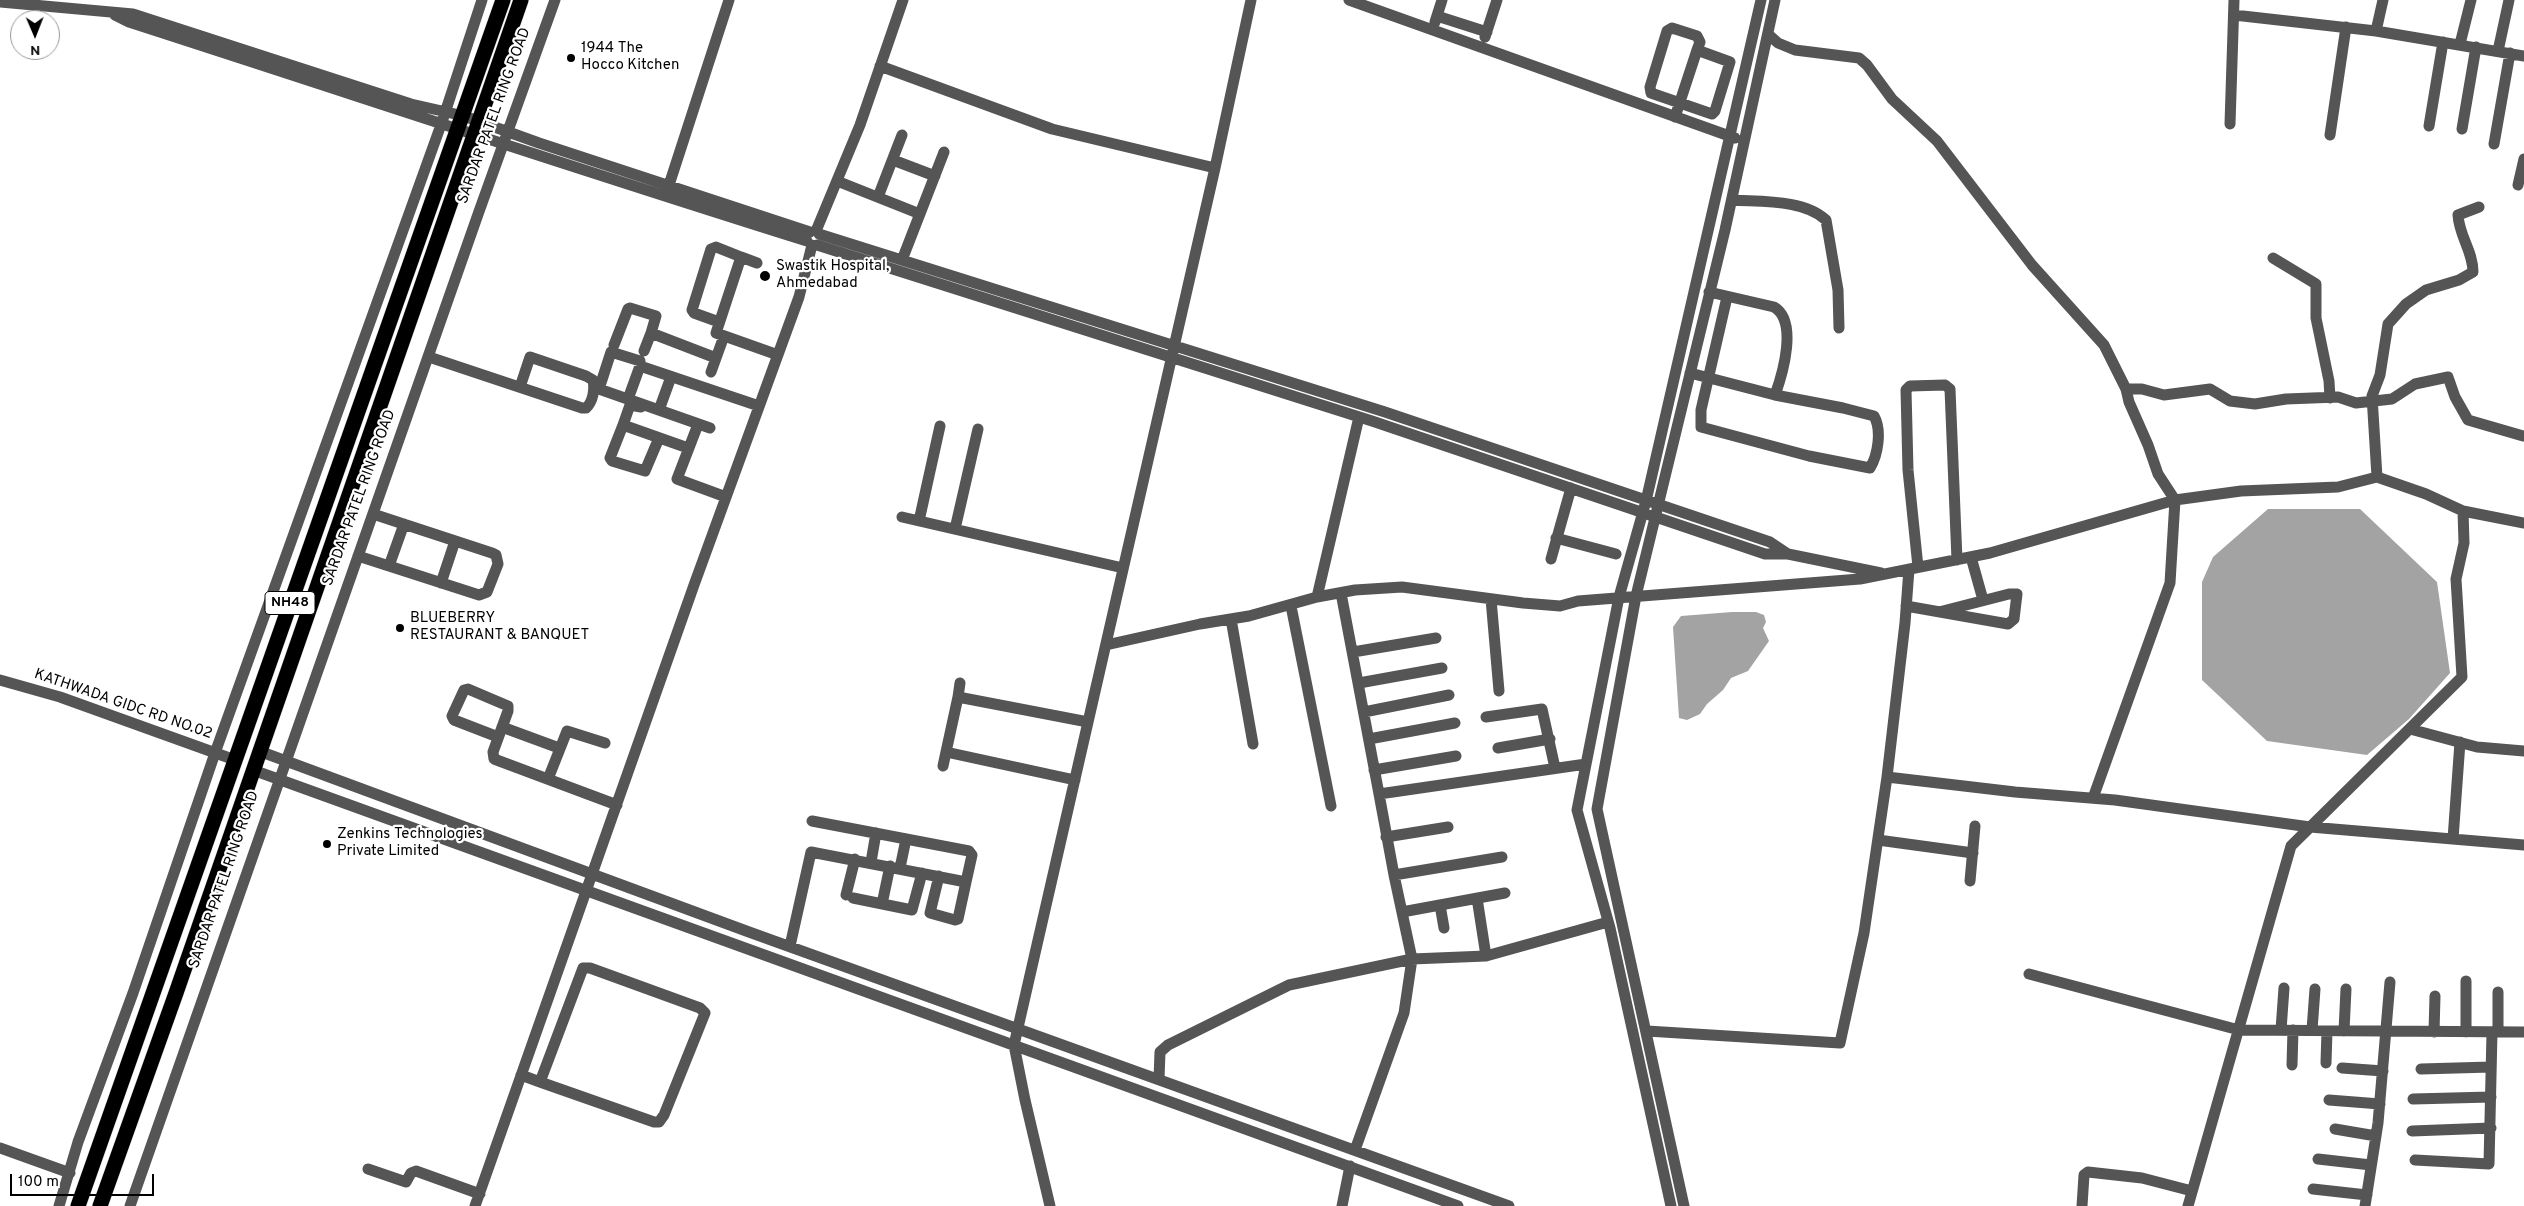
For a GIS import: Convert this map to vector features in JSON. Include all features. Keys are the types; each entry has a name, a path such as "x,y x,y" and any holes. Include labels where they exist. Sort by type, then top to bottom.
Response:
{"highway":[{"name":"SARDAR PATEL RING ROAD","path":"78,1206 503,0"},
{"name":"SARDAR PATEL RING ROAD","path":"100,1206 521,0"}],"street":[{"path":"59,1206 78,1142 133,993 215,753 443,117 482,0"},
{"name":"SARDAR PATEL RING ROAD","path":"130,1206 429,357 502,144 555,0"},
{"path":"669,185 730,0"},
{"path":"475,1206 726,497 799,297 813,238 860,125 903,0"},
{"path":"1050,1206 1014,1045 1216,168 1252,0"},
{"path":"1349,0 1675,118 1744,141"},
{"path":"1433,30 1442,0"},
{"path":"1482,48 1497,0"},
{"path":"1671,1206 1608,922 1577,810 1619,597 1644,506 1761,0"},
{"path":"1684,1206 1597,809 1636,596 1732,200 1775,0"},
{"path":"2230,124 2234,0"},
{"path":"2376,31 2383,0"},
{"path":"2460,44 2471,0"},
{"path":"2498,51 2509,0"},
{"path":"0,2 111,13 129,22 461,122 477,128 502,144 813,238 1571,488 1644,506"},
{"path":"2234,15 2376,31 2524,56"},
{"path":"1437,16 1487,32"},
{"path":"2330,135 2346,27"},
{"path":"1675,118 1680,103 1697,50 1700,42 1697,36 1672,28 1667,31 1650,90 1652,94 1680,103 1712,114 1715,111 1730,62 1697,50"},
{"path":"1768,34 1778,42 1795,50 1859,58 1867,65 1892,99 1937,141 2032,265 2104,346 2126,388 2129,402 2148,445 2158,474 2175,500 2170,583 2093,798"},
{"path":"2429,126 2443,42"},
{"path":"2462,129 2476,47"},
{"path":"2494,144 2510,53"},
{"path":"880,66 1052,129 1216,168"},
{"path":"477,128 507,132 669,185 813,238 902,260 1174,345 1656,510 1765,554 1788,554 1886,574"},
{"path":"878,197 902,135"},
{"path":"902,260 944,152"},
{"path":"2518,185 2524,159"},
{"path":"893,160 935,176"},
{"path":"837,181 920,214"},
{"path":"1732,200 1792,205 1819,213 1826,220 1838,290 1839,328"},
{"path":"2377,477 2372,402 2380,375 2388,324 2406,304 2426,290 2460,280 2473,272 2473,258 2459,229 2458,215 2478,207"},
{"path":"719,322 694,313 692,308 711,249 716,247 758,263"},
{"path":"742,257 716,333 778,355"},
{"path":"2273,258 2316,284 2316,318 2329,381 2330,398"},
{"path":"1709,292 1774,307 1785,318 1788,335 1775,395"},
{"path":"1690,373 1708,378 1775,395 1874,416 1878,431 1874,463 1870,468 1809,456 1702,427 1701,410 1708,378 1727,297"},
{"path":"614,344 629,308 656,316 644,351"},
{"path":"651,333 716,358"},
{"path":"711,372 724,336"},
{"path":"628,399 640,366 640,361 611,352 599,389 709,430 633,404 630,405 622,425 610,458 612,461 645,471 659,438"},
{"path":"429,357 582,408 586,408 591,404 595,386 593,380 586,376 530,356 520,387"},
{"path":"640,366 759,406"},
{"path":"659,410 671,376"},
{"path":"2126,388 2142,389 2164,395 2210,390 2230,401 2255,404 2286,399 2330,398 2356,403 2392,399 2415,384 2448,377 2455,397 2468,420 2523,436"},
{"path":"1647,1031 1840,1043 1864,933 1887,777 1906,606 1913,568 1906,390 1910,386 1945,384 1950,389 1957,560"},
{"path":"1317,597 1359,417"},
{"path":"622,425 688,448"},
{"path":"919,521 940,426"},
{"path":"696,427 677,479 726,497"},
{"path":"956,529 978,429"},
{"path":"1106,645 1200,624 1231,620 1291,606 1317,597 1355,590 1402,587 1560,606 1578,601 1619,597 1794,586 1860,579 1957,560 2175,500 2241,491 2338,487 2377,477 2426,494 2463,511 2524,523"},
{"path":"1550,559 1571,488"},
{"path":"2188,1206 2291,846 2462,677 2456,579 2464,543 2463,511"},
{"path":"358,556 482,595 487,592 498,564 496,555 492,553 373,514"},
{"path":"902,517 1123,568"},
{"path":"389,566 404,524"},
{"path":"1556,538 1616,554"},
{"path":"441,583 455,541"},
{"path":"1971,556 1983,600"},
{"path":"1906,606 1939,612 2005,624 2012,622 2017,594 2014,592 1939,612"},
{"path":"1341,593 1386,837 1412,959 1404,1013 1355,1150"},
{"path":"1491,599 1499,691"},
{"path":"1291,606 1330,806"},
{"path":"1231,620 1253,744"},
{"path":"1353,652 1436,638"},
{"path":"1359,683 1442,668"},
{"name":"KATHWADA GIDC RD NO.02","path":"0,680 60,697 235,760"},
{"path":"943,766 960,683"},
{"path":"559,748 500,732 454,720 452,716 464,690 468,689 507,705 508,711 500,732 492,752 494,759 617,805"},
{"path":"1364,712 1449,695"},
{"path":"958,697 1088,722"},
{"path":"1486,717 1542,709 1555,768"},
{"path":"1368,739 1455,723"},
{"path":"2410,729 2477,747 2524,751"},
{"path":"548,779 565,734 569,731 605,742"},
{"path":"1498,748 1550,739"},
{"path":"2453,839 2460,742"},
{"path":"259,751 1018,1029 1509,1206"},
{"path":"946,752 1075,780"},
{"path":"1374,770 1456,756"},
{"path":"1379,794 1586,764"},
{"path":"253,770 1458,1206"},
{"path":"1887,777 2014,792 2093,798 2310,827 2524,845"},
{"path":"812,821 971,853 958,919 955,920 930,913 939,876"},
{"path":"1970,881 1975,826"},
{"path":"1386,837 1448,828"},
{"path":"871,862 876,834"},
{"path":"882,904 906,839"},
{"path":"1878,840 1972,853"},
{"path":"790,946 808,854 814,851 966,882"},
{"path":"1394,875 1502,857"},
{"path":"855,859 850,896 882,904 912,910 922,873"},
{"path":"1402,912 1505,893"},
{"path":"1477,898 1486,956"},
{"path":"1440,905 1444,928"},
{"path":"1159,1079 1160,1052 1168,1045 1289,985 1412,959 1486,956 1608,922"},
{"path":"521,1075 540,1082 659,1122 664,1115 705,1013 700,1008 587,967 580,972 540,1082"},
{"path":"2029,974 2238,1030 2524,1032"},
{"path":"2466,981 2466,1032"},
{"path":"2313,1189 2366,1200 2380,1104 2390,982"},
{"path":"2280,1030 2284,988"},
{"path":"2312,1030 2315,989"},
{"path":"2344,1031 2346,989"},
{"path":"2415,1160 2489,1164 2492,1067 2498,992"},
{"path":"2434,1032 2435,996"},
{"path":"548,1000 567,1007"},
{"path":"540,1021 560,1027"},
{"path":"2292,1065 2293,1030"},
{"path":"2326,1063 2327,1031"},
{"path":"2421,1069 2492,1067"},
{"path":"2342,1068 2383,1071"},
{"path":"2413,1099 2491,1097"},
{"path":"2329,1100 2380,1104"},
{"path":"2412,1131 2491,1128"},
{"path":"2335,1129 2376,1136"},
{"path":"0,1148 70,1173"},
{"path":"2318,1159 2371,1165"},
{"path":"1342,1206 1350,1166"},
{"path":"368,1169 406,1182 411,1173 416,1171 480,1194"},
{"path":"2082,1206 2084,1175 2088,1172 2142,1178 2192,1191"}],"shaded area":[{"path":"2268,509 2360,509 2437,582 2450,673 2409,719 2367,755 2267,741 2202,680 2202,582 2213,557"},
{"path":"1756,612 1764,615 1766,622 1763,628 1769,641 1748,671 1731,678 1723,690 1707,704 1700,714 1687,720 1679,718 1673,627 1681,616"}],"place":[{"name":"1944 The Hocco Kitchen","path":"571,58"},
{"name":"Swastik Hospital, Ahmedabad","path":"765,276"},
{"name":"BLUEBERRY RESTAURANT & BANQUET","path":"400,628"},
{"name":"Zenkins Technologies Private Limited","path":"327,844"}]}
